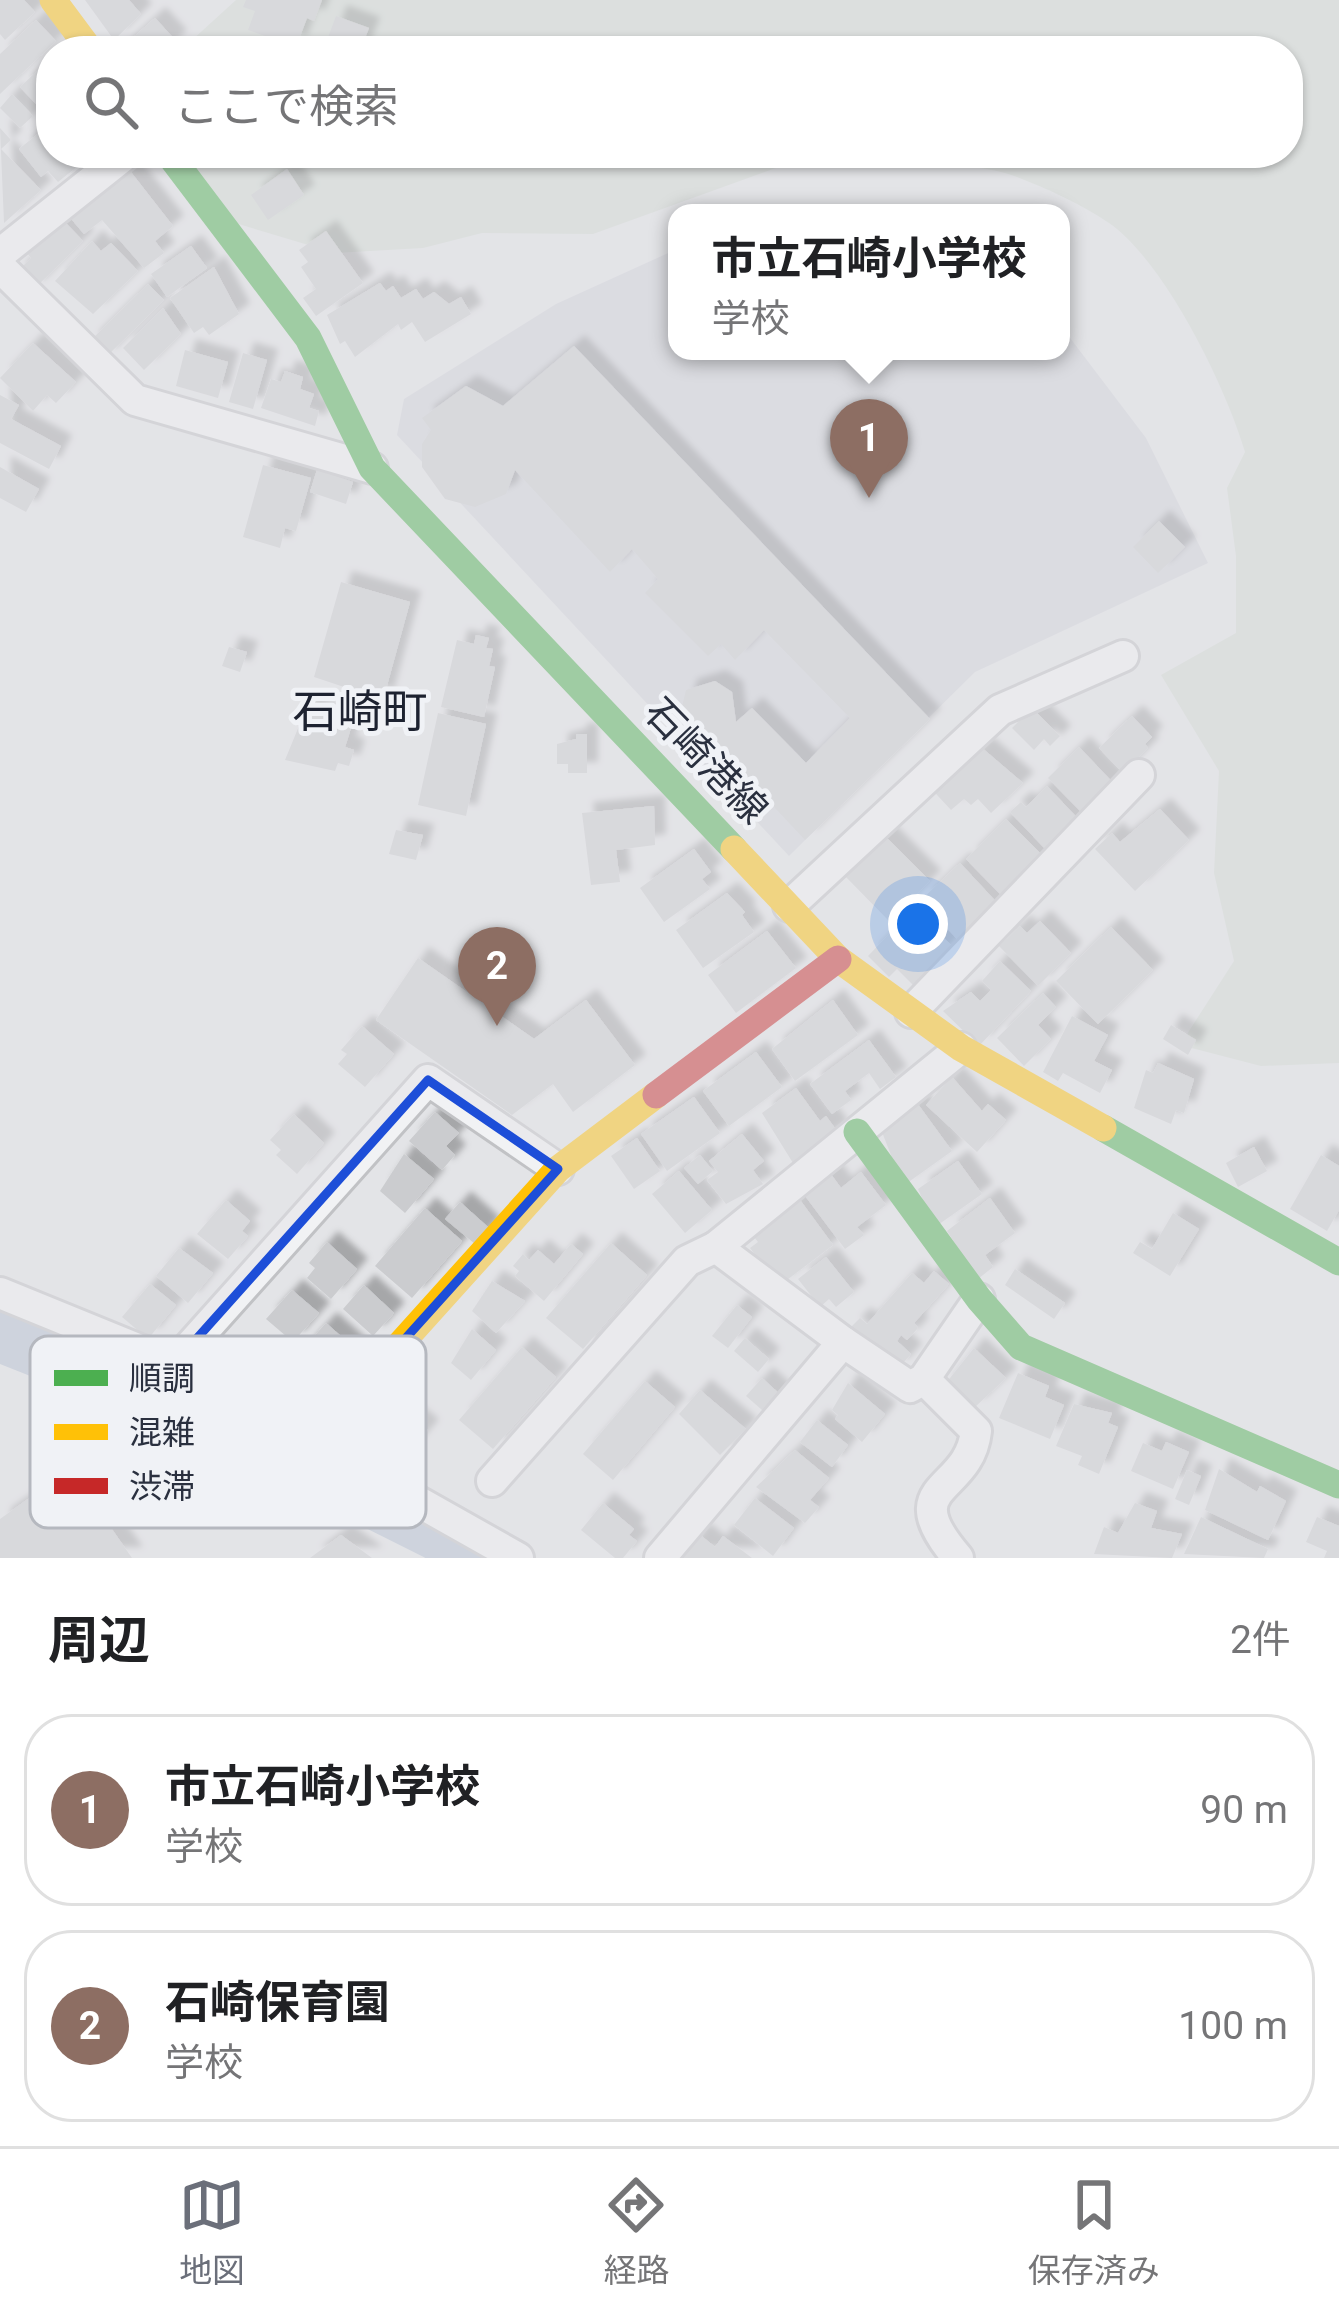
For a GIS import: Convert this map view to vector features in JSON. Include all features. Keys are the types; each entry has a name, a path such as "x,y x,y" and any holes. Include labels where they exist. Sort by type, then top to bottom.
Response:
{"main road":[{"path":"53,0 80,36"},
{"name":"石崎港線","path":"179,168 308,338 372,468 838,959 961,1048 1339,1262"},
{"path":"408,1336 558,1169 838,959"},
{"path":"856,1132 979,1299 1021,1347 1339,1486"}],"street":[{"path":"0,254 108,168"},
{"path":"0,267 135,400 372,468"},
{"path":"789,906 1000,710 1123,656"},
{"path":"911,1012 1138,775"},
{"path":"492,1481 687,1261 716,1247 961,1048"},
{"path":"199,1336 428,1080 558,1169"},
{"path":"716,1247 910,1388 924,1379 979,1299"},
{"path":"0,1293 105,1336"},
{"path":"660,1558 843,1342"},
{"path":"924,1379 976,1431 974,1449 930,1499 929,1519 958,1558"},
{"path":"426,1505 518,1558"}],"highlighted area":[{"path":"428,1080 558,1169 314,1440 174,1364"}],"shaded area":[{"path":"236,0 1339,0 1339,1063 1261,1066 1180,1045 1234,961 1214,873 1219,771 1161,675 1236,633 1236,556 1227,488 1245,452 1224,394 1172,295 1130,241 1064,197 980,168 1303,168 1303,36 196,36"},
{"path":"171,168 776,168 593,234 482,233 423,248 335,253 222,219"},
{"path":"668,253 668,360 1070,360 1070,338 1146,438 1208,563 975,672 789,856 397,435 404,399 556,304"}],"building":[{"path":"0,0 24,0 35,12 5,40 0,34"},
{"path":"85,0 129,0 141,14 118,36 111,36"},
{"path":"246,0 322,0 314,21 307,18 300,36 265,36 248,30 255,11 243,7"},
{"path":"336,16 369,28 366,36 329,36"},
{"path":"155,18 171,36 135,36"},
{"path":"36,20 51,36 36,36 36,60 0,94 0,54"},
{"path":"36,72 36,104 20,87"},
{"path":"12,94 33,116 20,128 0,108"},
{"path":"0,128 11,140 1,149 41,190 4,223"},
{"path":"36,135 36,168 75,168 58,182 48,171 41,177 19,149"},
{"path":"287,169 304,195 268,220 251,195"},
{"path":"130,171 173,226 155,241 164,253 144,268 102,220 84,234 68,215"},
{"path":"62,219 83,241 32,291 15,274 31,258 27,253"},
{"path":"326,231 363,283 316,316 303,298 316,289 301,267 308,262 299,250"},
{"path":"92,241 101,251 111,243 138,271 93,314 55,281"},
{"path":"191,246 207,268 167,297 151,274"},
{"path":"214,267 239,314 209,335 203,327 194,333 170,298"},
{"path":"380,283 386,291 393,286 401,298 416,289 423,299 434,292 449,304 461,297 471,314 425,342 412,322 401,330 398,324 355,357 345,341 340,344 327,315"},
{"path":"148,284 164,300 104,359 88,343"},
{"path":"163,308 181,334 144,370 123,348"},
{"path":"33,343 76,382 56,403 47,395 33,411 0,378"},
{"path":"574,346 930,719 805,840 712,741 692,736 679,719 686,690 715,681 732,692 736,722 752,708 806,763 850,718 764,630 735,660 721,644 708,656 645,593 658,579 632,549 610,572 515,470 506,494 475,507 445,499 422,467 422,444 431,430 422,418 466,386 503,406"},
{"path":"185,350 228,362 218,398 176,386"},
{"path":"243,353 267,360 253,409 229,402"},
{"path":"285,371 303,377 300,389 314,394 309,408 319,411 315,426 261,408 271,379 281,382"},
{"path":"0,395 19,405 11,419 61,446 49,469 0,443"},
{"path":"263,465 311,478 296,531 285,528 280,548 243,537"},
{"path":"0,467 39,489 26,512 0,498"},
{"path":"317,470 353,482 346,504 310,492"},
{"path":"1159,521 1185,547 1158,573 1133,547"},
{"path":"341,582 410,602 383,700 314,677"},
{"path":"476,635 489,638 486,648 493,649 489,666 495,667 484,717 441,707 457,640 474,644"},
{"path":"229,647 247,652 240,672 222,666"},
{"path":"1032,708 1060,736 1050,746 1044,739 1034,750 1012,728"},
{"path":"306,709 352,725 345,747 354,750 349,766 338,763 335,771 285,760"},
{"path":"438,713 486,724 466,816 418,805"},
{"path":"1132,716 1152,737 1145,744 1148,748 1123,773 1099,748"},
{"path":"576,734 587,734 587,773 568,773 568,764 557,764 557,744 576,739"},
{"path":"1079,747 1117,787 1089,820 1048,778"},
{"path":"982,748 1023,783 991,813 978,799 971,805 964,799 951,810 925,782 934,774 943,784"},
{"path":"1047,786 1083,824 1051,855 1010,812 1021,802 1026,807"},
{"path":"654,806 655,845 616,850 620,882 591,885 582,813"},
{"path":"1160,809 1189,840 1135,891 1095,849 1112,833 1120,842"},
{"path":"1006,819 1046,859 1006,900 966,859"},
{"path":"396,830 423,835 416,860 389,854"},
{"path":"883,834 930,881 889,921 843,874"},
{"path":"694,849 711,872 702,879 710,889 664,922 640,888"},
{"path":"960,863 1000,906 959,941 921,900"},
{"path":"727,893 745,912 742,915 754,932 703,968 676,930"},
{"path":"913,909 951,945 913,985 897,969 889,977 868,956"},
{"path":"1040,921 1071,953 1038,986 999,946 1020,926 1027,933"},
{"path":"1111,927 1153,970 1098,1024 1056,981"},
{"path":"767,931 796,968 736,1013 708,975"},
{"path":"418,958 534,1039 586,1000 635,1065 573,1112 553,1084 512,1115 376,1020"},
{"path":"1000,961 1031,991 979,1046 943,1011 971,992 980,1001 991,990 982,981"},
{"path":"1043,993 1056,1007 1038,1025 1051,1039 1024,1066 997,1038"},
{"path":"833,1000 858,1035 795,1081 772,1049"},
{"path":"1072,1016 1108,1035 1094,1061 1112,1070 1100,1093 1063,1073 1058,1081 1043,1072"},
{"path":"1171,1025 1196,1040 1188,1055 1163,1039"},
{"path":"362,1026 394,1054 365,1087 338,1064 347,1054 341,1050"},
{"path":"869,1040 896,1077 880,1089 869,1073 845,1091 851,1100 832,1114 810,1084"},
{"path":"756,1052 782,1087 729,1126 703,1091"},
{"path":"1158,1063 1194,1079 1184,1113 1176,1110 1171,1124 1134,1108 1146,1070 1153,1073"},
{"path":"952,1077 982,1111 988,1104 1006,1120 977,1152 926,1105"},
{"path":"796,1088 820,1121 826,1116 837,1131 793,1163 762,1113"},
{"path":"694,1097 720,1133 667,1171 641,1134"},
{"path":"917,1103 952,1151 903,1186 882,1132"},
{"path":"435,1112 459,1133 446,1146 455,1155 442,1170 409,1141"},
{"path":"294,1114 324,1143 297,1174 276,1155 281,1150 270,1140"},
{"path":"742,1134 764,1161 753,1170 763,1184 726,1204 707,1180 718,1172 709,1161"},
{"path":"637,1138 660,1171 634,1189 611,1156"},
{"path":"1254,1147 1267,1171 1238,1187 1226,1163"},
{"path":"404,1154 434,1179 405,1213 380,1191"},
{"path":"700,1155 713,1171 698,1184 684,1168"},
{"path":"1321,1155 1339,1166 1339,1210 1327,1231 1290,1209"},
{"path":"958,1161 982,1194 935,1227 918,1189"},
{"path":"679,1171 712,1210 685,1233 652,1194"},
{"path":"861,1172 886,1205 857,1227 864,1235 845,1249 803,1193 830,1173 841,1188"},
{"path":"990,1198 1015,1233 985,1255 993,1267 978,1279 947,1231"},
{"path":"226,1200 250,1221 242,1231 248,1236 228,1259 197,1234"},
{"path":"800,1200 833,1245 779,1286 750,1248 758,1242 751,1233"},
{"path":"460,1202 489,1228 475,1244 445,1219"},
{"path":"425,1208 462,1241 412,1298 375,1266"},
{"path":"1173,1213 1199,1229 1170,1276 1133,1253 1140,1242 1152,1249"},
{"path":"327,1242 357,1269 331,1299 307,1278 315,1268 309,1263"},
{"path":"611,1243 647,1275 583,1349 546,1318"},
{"path":"571,1244 583,1254 544,1301 515,1276 519,1271 513,1266 523,1254 529,1260 538,1250 554,1264"},
{"path":"179,1248 213,1273 188,1303 156,1276"},
{"path":"826,1257 854,1292 836,1307 829,1299 820,1307 798,1279"},
{"path":"1015,1269 1065,1303 1054,1319 1005,1285"},
{"path":"934,1271 949,1284 914,1323 918,1328 907,1340 901,1335 897,1341 911,1354 897,1370 850,1328 860,1318 867,1324 912,1273 924,1283"},
{"path":"492,1281 525,1301 496,1333 472,1311"},
{"path":"150,1284 176,1305 150,1336 122,1317"},
{"path":"364,1285 394,1313 373,1336 343,1309"},
{"path":"292,1290 319,1313 298,1336 286,1336 266,1319"},
{"path":"737,1305 752,1317 728,1348 712,1336"},
{"path":"326,1323 341,1336 314,1336"},
{"path":"472,1329 496,1350 471,1380 451,1363"},
{"path":"745,1338 769,1359 758,1372 734,1351"},
{"path":"522,1347 556,1377 493,1449 459,1420"},
{"path":"974,1348 1006,1378 973,1409 942,1388"},
{"path":"1018,1373 1049,1386 1045,1397 1064,1405 1050,1439 999,1418"},
{"path":"762,1378 784,1398 769,1416 746,1396"},
{"path":"645,1381 675,1407 613,1480 583,1454"},
{"path":"848,1383 885,1414 862,1442 835,1419 838,1415 832,1410"},
{"path":"700,1390 746,1429 720,1455 679,1414"},
{"path":"1074,1404 1112,1413 1108,1423 1118,1427 1099,1474 1078,1465 1082,1456 1056,1446"},
{"path":"817,1420 848,1445 832,1467 800,1442"},
{"path":"1166,1442 1189,1452 1173,1489 1131,1471 1143,1443 1162,1451"},
{"path":"795,1450 829,1478 810,1500 819,1507 805,1523 756,1487"},
{"path":"1219,1469 1257,1492 1260,1486 1286,1501 1268,1540 1205,1510"},
{"path":"1187,1470 1201,1476 1189,1505 1175,1499"},
{"path":"30,1498 30,1528 111,1528 132,1558 0,1558 0,1519"},
{"path":"755,1498 794,1528 773,1556 734,1525"},
{"path":"603,1503 634,1529 629,1535 637,1541 623,1558 615,1558 581,1530"},
{"path":"1135,1503 1157,1511 1151,1528 1182,1534 1172,1558 1094,1554 1104,1527 1118,1533"},
{"path":"1201,1517 1268,1549 1264,1558 1184,1554"},
{"path":"1317,1517 1339,1526 1339,1558 1324,1558 1327,1551 1306,1542"},
{"path":"699,1534 715,1547 723,1536 752,1558 681,1558"},
{"path":"341,1535 372,1558 310,1558"}],"waterway":[{"path":"0,1335 30,1347"},
{"path":"426,1528 472,1558"}],"traffic: fast":[{"path":"179,168 308,338 372,468 734,849"},
{"path":"1103,1128 1339,1262"},
{"path":"857,1132 979,1299 1021,1347 1339,1485"}],"traffic: slow":[{"path":"53,0 80,36"},
{"path":"734,849 838,959 961,1048 1103,1128"},
{"path":"408,1336 558,1169 656,1095"}],"traffic: jam":[{"path":"656,1095 838,959"}],"place":[{"name":"市立石崎小学校","path":"869,498"},
{"name":"石崎保育園","path":"497,1026"}],"district":[{"name":"石崎町","path":"360,711"}]}
